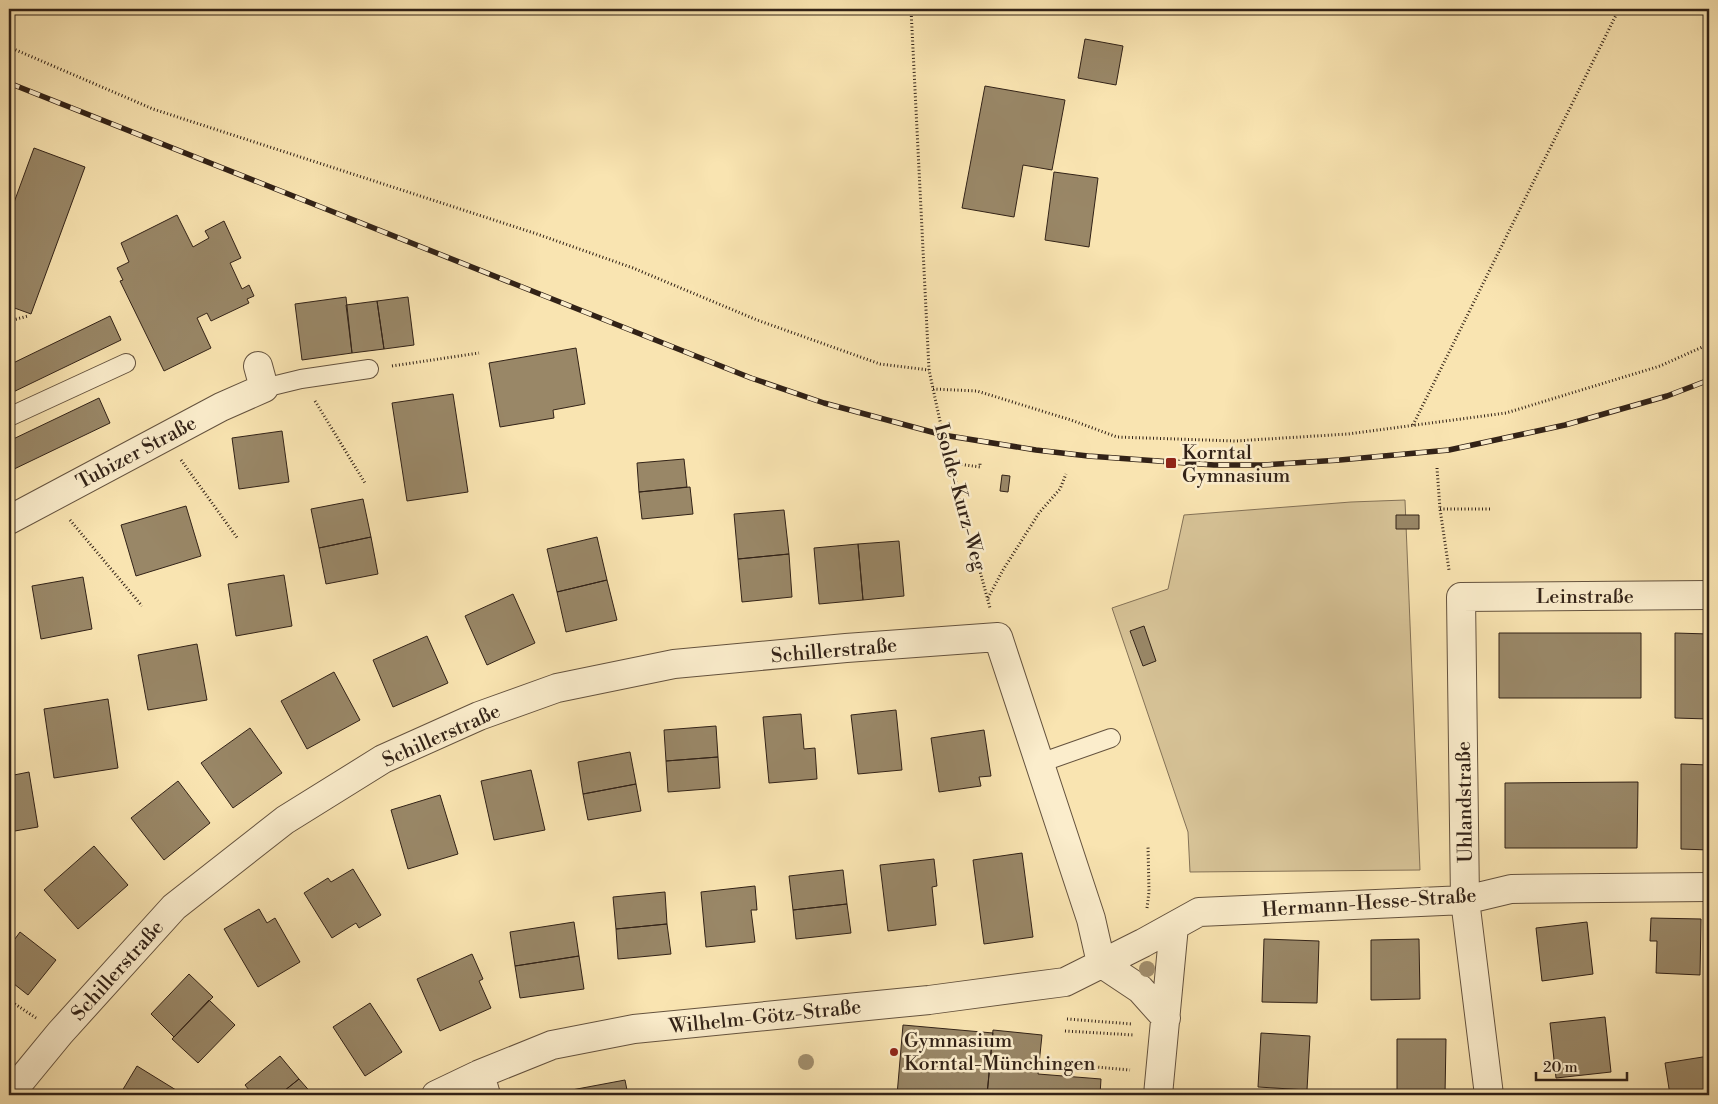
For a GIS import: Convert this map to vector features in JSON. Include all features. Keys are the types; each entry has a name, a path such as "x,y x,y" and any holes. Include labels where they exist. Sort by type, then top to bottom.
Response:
{"street":[{"name":"Tubizer Straße","path":"9,520 221,407 261,377"},
{"name":"Leinstraße","path":"1461,597 1709,596"},
{"name":"Uhlandstraße","path":"1461,597 1465,900 1489,1095"},
{"path":"998,637 1091,919 1101,963 1140,989 1165,1027"},
{"name":"Schillerstraße","path":"10,1095 60,1033 174,907 285,820 383,759 479,716 557,688 674,664 846,648 998,637"},
{"name":"Hermann-Hesse-Straße","path":"1101,963 1143,943 1199,912 1465,900 1511,889 1709,887"},
{"path":"1159,1084 1174,926"},
{"name":"Wilhelm-Götz-Straße","path":"436,1095 483,1084 552,1044 634,1029 929,1000 1065,982 1101,963"}],"lane":[{"path":"9,417 126,363"},
{"name":"Tubizer Straße","path":"261,377 302,379 370,369"},
{"path":"1040,763 1111,738"}],"path":[{"name":"Isolde-Kurz-Weg","path":"911,9 929,370 942,435 998,637"},
{"path":"1413,426 1619,9"},
{"path":"9,47 153,109 537,234 616,262 757,320 880,364 929,370"},
{"path":"9,321 28,316"},
{"path":"933,389 977,391 1071,420 1117,437 1235,440 1348,434 1506,413 1660,366 1709,344"},
{"path":"370,369 479,353"},
{"path":"302,379 365,483"},
{"path":"166,436 238,539"},
{"path":"951,464 980,467 980,463"},
{"path":"1437,468 1440,509 1451,582 1461,597"},
{"path":"988,599 1002,570 1039,513 1060,489 1066,474"},
{"path":"52,497 142,606"},
{"path":"1440,509 1492,509"},
{"path":"1143,943 1149,892 1148,846"},
{"path":"1067,1019 1165,1027"},
{"path":"1065,1030 1165,1027"},
{"path":"1039,1062 1159,1084"}],"shaded area":[{"path":"1405,500 1420,870 1190,872 1188,832 1112,608 1168,589 1184,515 1351,502"}],"building":[{"path":"1085,39 1123,46 1116,85 1078,78"},
{"path":"985,86 1065,100 1052,170 1023,165 1014,217 962,208"},
{"path":"34,148 85,167 31,314 9,306 9,216"},
{"path":"1054,172 1098,178 1089,247 1045,240"},
{"path":"177,215 193,247 209,238 205,231 224,221 241,258 230,263 242,289 249,285 254,296 247,299 249,303 211,321 207,313 197,318 211,348 164,371 120,281 123,280 117,268 129,262 121,243"},
{"path":"346,297 352,353 302,360 295,304"},
{"path":"408,297 414,345 384,349 377,301"},
{"path":"377,301 384,349 352,353 346,305"},
{"path":"110,316 121,340 9,394 9,365"},
{"path":"576,348 585,404 553,410 554,418 500,427 489,363"},
{"path":"453,394 468,492 407,501 392,403"},
{"path":"99,398 110,423 10,471 9,441"},
{"path":"282,431 289,482 239,489 232,438"},
{"path":"684,459 687,487 639,492 637,463"},
{"path":"1002,475 1010,476 1008,492 1000,491"},
{"path":"690,487 693,514 642,519 639,492"},
{"path":"363,499 371,537 319,548 311,509"},
{"path":"186,506 201,556 136,576 121,525"},
{"path":"784,510 789,554 738,559 734,514"},
{"path":"1396,515 1419,515 1419,529 1396,529"},
{"path":"371,537 378,574 326,584 319,548"},
{"path":"597,537 607,580 557,592 547,549"},
{"path":"899,541 904,596 863,600 858,544"},
{"path":"858,544 863,600 819,604 814,548"},
{"path":"789,554 792,597 742,602 738,559"},
{"path":"284,575 292,626 236,636 228,584"},
{"path":"83,577 92,629 41,639 32,586"},
{"path":"607,580 617,620 566,632 557,592"},
{"path":"513,594 535,643 487,665 465,616"},
{"path":"1144,626 1156,661 1143,666 1130,631"},
{"path":"1499,633 1641,633 1641,698 1499,698"},
{"path":"1675,633 1709,634 1709,719 1675,718"},
{"path":"427,636 448,683 393,707 373,660"},
{"path":"197,644 207,700 148,710 138,655"},
{"path":"334,672 360,720 307,749 281,701"},
{"path":"108,699 118,768 54,778 44,709"},
{"path":"896,710 902,770 858,774 851,715"},
{"path":"801,714 804,749 815,748 817,779 769,783 763,717"},
{"path":"716,726 718,757 666,761 664,730"},
{"path":"250,728 282,773 233,808 201,763"},
{"path":"984,730 991,776 979,777 981,786 939,792 931,738"},
{"path":"630,752 636,784 583,794 578,762"},
{"path":"718,757 720,788 668,792 666,761"},
{"path":"1681,764 1709,765 1709,850 1681,849"},
{"path":"531,770 545,830 494,840 481,781"},
{"path":"29,772 38,827 9,832 9,776"},
{"path":"178,781 210,823 164,860 131,818"},
{"path":"1638,782 1637,848 1505,848 1505,783"},
{"path":"636,784 641,811 588,820 583,794"},
{"path":"440,795 458,854 408,869 391,810"},
{"path":"94,846 128,885 78,929 44,890"},
{"path":"1022,853 1033,937 984,944 973,860"},
{"path":"934,859 937,886 932,887 936,925 888,931 880,865"},
{"path":"353,869 381,915 359,928 356,923 332,938 304,893 328,878 331,882"},
{"path":"843,870 847,904 793,910 789,876"},
{"path":"755,886 757,910 751,910 755,942 706,947 701,892"},
{"path":"665,892 667,924 616,929 613,897"},
{"path":"847,904 851,933 796,939 793,910"},
{"path":"259,909 267,923 275,918 300,962 258,987 224,929"},
{"path":"1651,918 1701,919 1700,975 1656,973 1657,941 1650,941"},
{"path":"574,922 579,956 515,966 510,932"},
{"path":"1587,922 1593,974 1542,981 1536,928"},
{"path":"667,924 671,954 618,959 616,929"},
{"path":"20,932 56,960 28,995 9,980 9,947"},
{"path":"1264,939 1319,941 1317,1003 1262,1002"},
{"path":"1419,939 1420,999 1371,1000 1371,940"},
{"path":"472,954 483,979 479,981 491,1008 440,1031 417,979"},
{"path":"579,956 584,989 520,998 515,966"},
{"path":"189,974 213,997 174,1037 151,1014"},
{"path":"209,1000 235,1025 198,1063 172,1039"},
{"path":"370,1003 402,1052 365,1076 333,1027"},
{"path":"1605,1017 1611,1072 1556,1078 1550,1023"},
{"path":"903,1025 993,1033 987,1095 897,1095"},
{"path":"993,1030 1042,1035 1038,1074 1101,1079 1100,1095 987,1095"},
{"path":"1261,1033 1310,1036 1307,1090 1258,1087"},
{"path":"1397,1039 1446,1039 1445,1095 1397,1095"},
{"path":"280,1056 299,1079 279,1095 253,1095 245,1085"},
{"path":"1709,1056 1709,1095 1670,1095 1665,1063"},
{"path":"137,1066 176,1090 173,1095 129,1095 122,1091"},
{"path":"299,1079 313,1095 279,1095"},
{"path":"625,1080 628,1095 545,1095"}],"railway":[{"path":"9,83 751,378 824,403 943,435 1036,450 1088,456 1214,465 1263,465 1340,460 1449,450 1565,425 1667,396 1709,380"}],"place":[{"name":"Korntal Gymnasium","path":"1171,463"},
{"name":"Gymnasium Korntal-Münchingen","path":"894,1052"}]}
